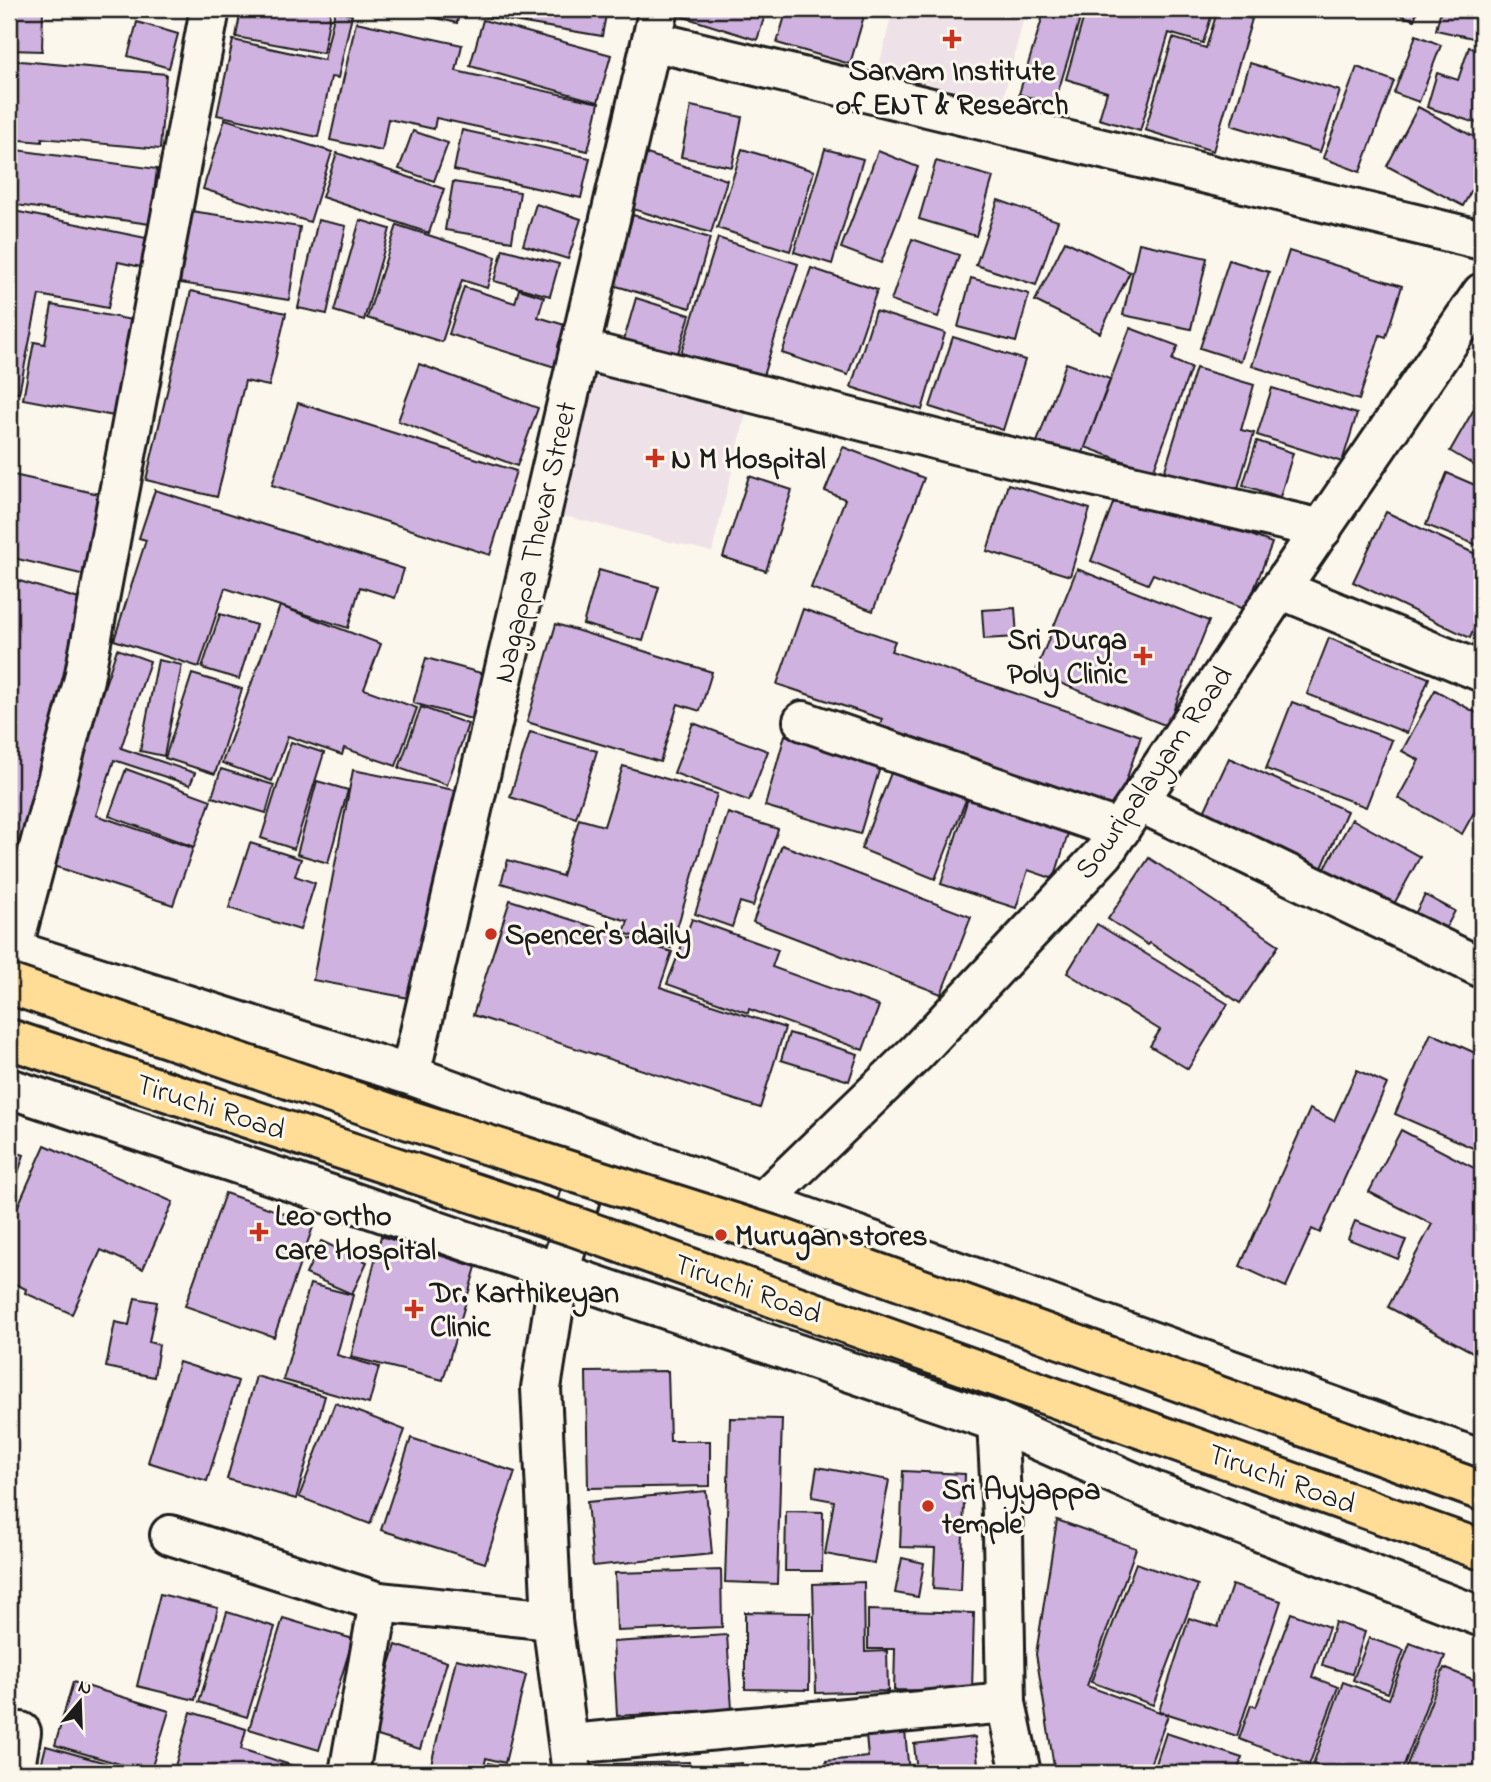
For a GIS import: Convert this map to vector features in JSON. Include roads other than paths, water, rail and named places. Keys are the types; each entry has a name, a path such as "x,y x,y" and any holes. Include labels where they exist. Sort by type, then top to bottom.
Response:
{"highway":[{"name":"Tiruchi Road","path":"10,961 406,1119 778,1237 1482,1491"},
{"name":"Tiruchi Road","path":"9,1039 573,1226 1482,1550"}],"street":[{"path":"210,9 84,678 10,961 410,1075 1482,1460"},
{"path":"655,25 1482,240"},
{"name":"Nagappa Thevar Street","path":"410,1075 655,25"},
{"name":"Sowripalayam Road","path":"764,1201 916,1053 1104,853 1482,293"},
{"path":"579,349 958,445 1322,528"},
{"path":"1280,589 1482,672"},
{"path":"803,721 1129,816 1482,968"},
{"path":"9,1088 997,1422 1151,1490 1482,1617"},
{"path":"595,1141 559,1274 541,1388 552,1620 571,1759 1006,1703"},
{"path":"997,1422 1003,1534 1006,1703 1021,1773"},
{"path":"170,1535 379,1601 552,1620"},
{"path":"349,1773 379,1601"},
{"path":"14,1773 21,1732"}],"place":[{"name":"Sarvam Institute of ENT & Research","path":"952,39"},
{"name":"N M Hospital","path":"655,458"},
{"name":"Sri Durga Poly Clinic","path":"1143,656"},
{"name":"Spencer's daily","path":"491,934"},
{"name":"Leo Ortho care Hospital","path":"259,1232"},
{"name":"Murugan stores","path":"721,1235"},
{"name":"Dr. Karthikeyan Clinic","path":"414,1309"},
{"name":"Sri Ayyappa temple","path":"928,1506"}]}
